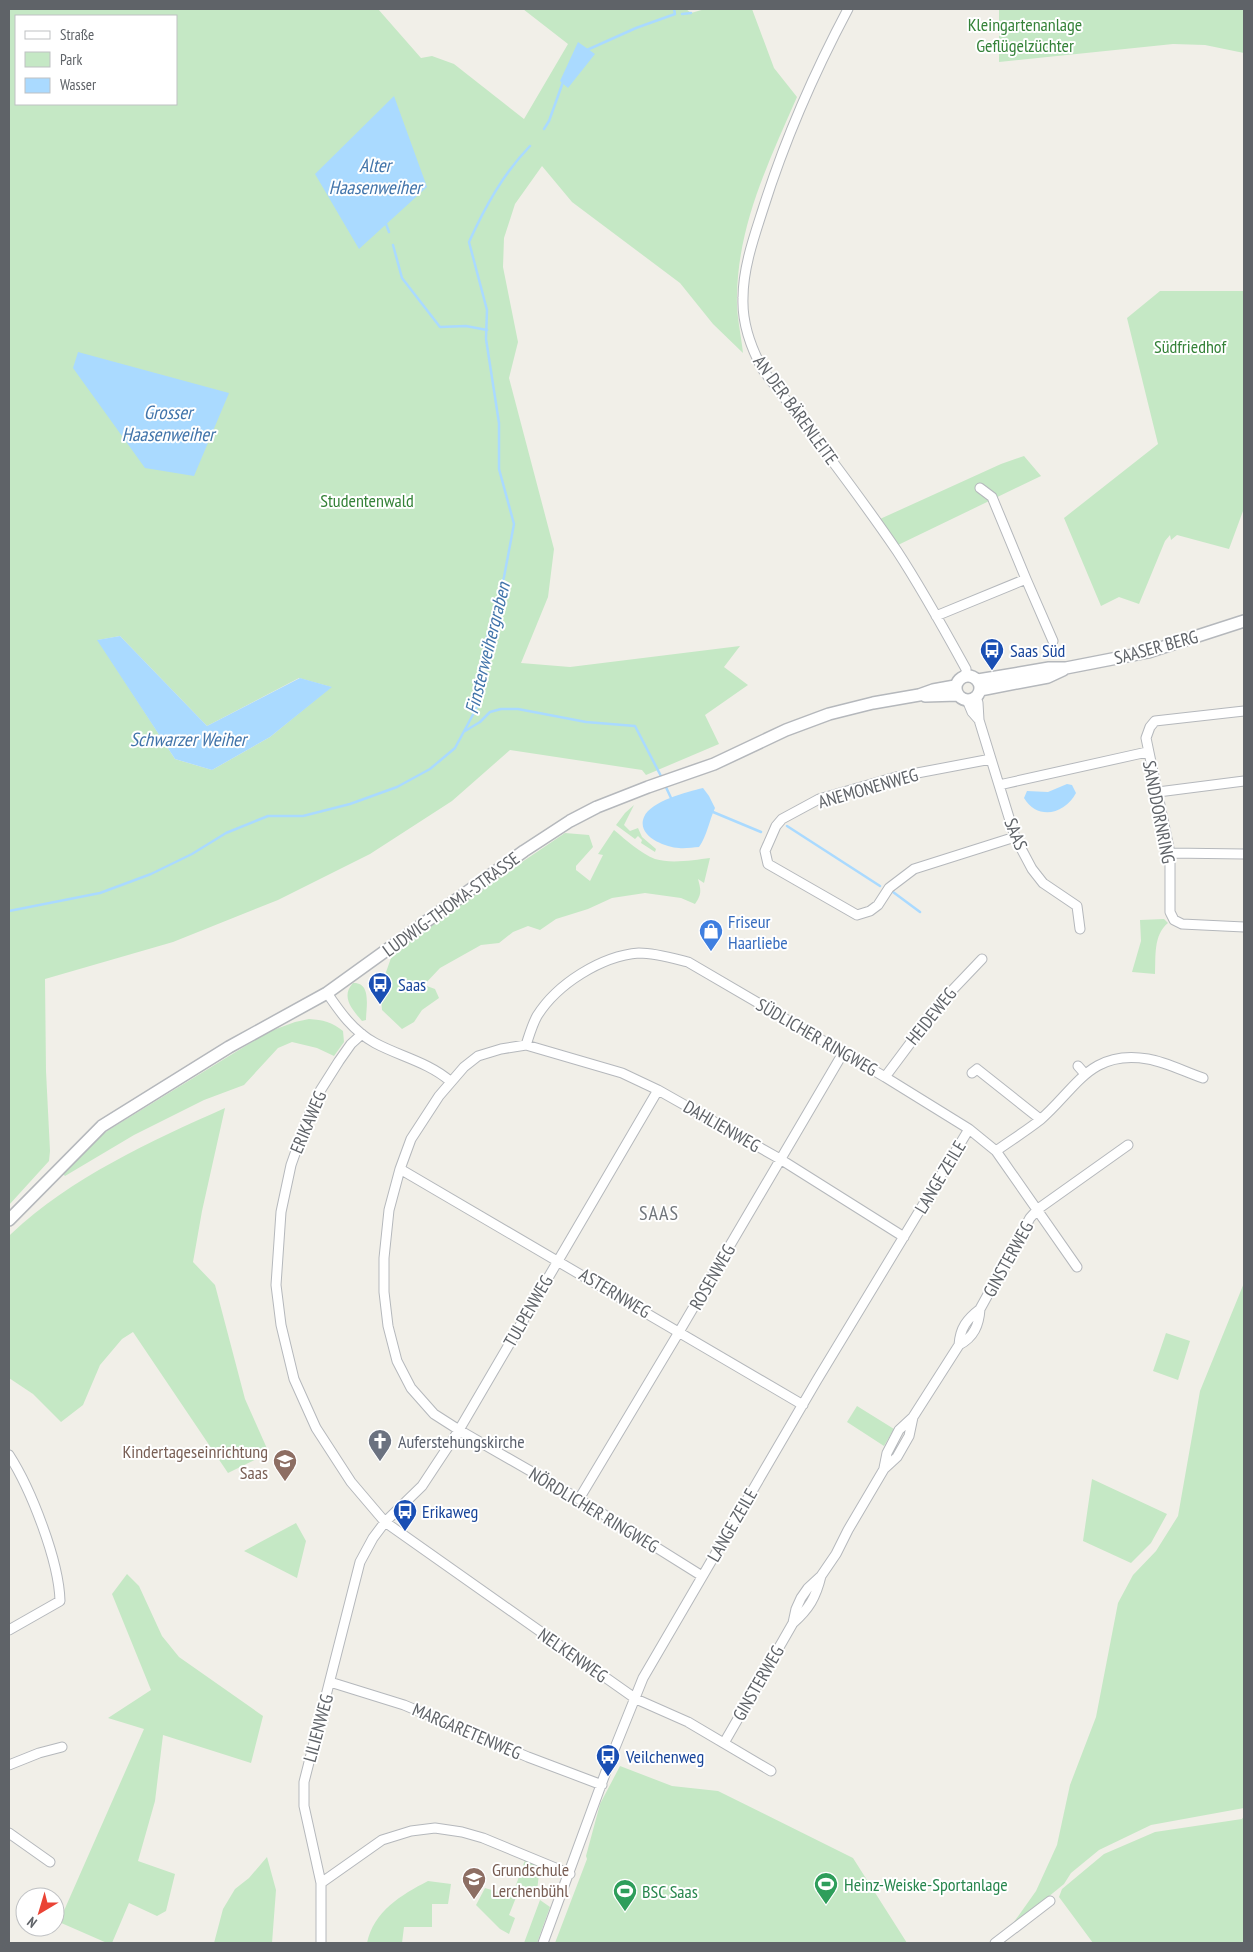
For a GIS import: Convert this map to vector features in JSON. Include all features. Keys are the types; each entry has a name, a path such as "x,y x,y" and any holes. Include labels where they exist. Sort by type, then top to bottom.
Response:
{"street":[{"name":"AN DER BÄRENLEITE","path":"848,9 823,56 802,102 771,182 757,226 744,280 743,314 754,352 763,370 866,505 898,552 966,669 966,675"},
{"path":"980,488 992,497 1054,641"},
{"path":"936,616 1026,579"},
{"name":"SAASER BERG","path":"969,691 1048,668 1066,668 1148,652 1244,621"},
{"path":"966,675 974,677 969,691"},
{"name":"LUDWIG-THOMA-STRASSE","path":"9,1220 102,1126 229,1047 327,993 570,820 597,807 714,764 786,730 829,714 873,703 919,695 933,690 969,691"},
{"name":"SAAS","path":"969,691 972,712 979,720 1015,837 1032,869 1044,883 1077,906 1080,929"},
{"name":"SANDDORNRING","path":"1244,711 1155,721 1150,727 1146,738 1170,853 1170,912 1174,920 1182,924 1244,927"},
{"name":"SANDDORNRING","path":"999,785 1148,752"},
{"name":"ANEMONENWEG","path":"991,759 896,777 819,799 782,820 776,826 765,851 768,864 857,915 870,911 878,904 888,888 914,869 1015,837"},
{"path":"1158,792 1244,781"},
{"path":"1170,853 1244,854"},
{"name":"SÜDLICHER RINGWEG","path":"526,1045 537,1016 553,997 573,980 596,965 616,956 640,953 661,955 688,962 885,1077 969,1129 996,1151 1077,1267"},
{"name":"HEIDEWEG","path":"885,1077 941,1002 982,959"},
{"path":"327,993 344,1018 362,1034 376,1043 403,1054 443,1075 450,1081"},
{"name":"ERIKAWEG","path":"362,1034 351,1044 320,1090 291,1165 281,1212 276,1285 281,1325 294,1379 316,1428 351,1482 385,1522"},
{"name":"NÖRDLICHER RINGWEG","path":"526,1045 501,1049 478,1056 464,1067 450,1081 411,1139 400,1168 389,1210 384,1258 384,1292 388,1326 397,1361 411,1388 434,1414 579,1499 702,1576"},
{"name":"DAHLIENWEG","path":"526,1045 622,1073 658,1090 780,1160 904,1237"},
{"name":"ROSENWEG","path":"579,1499 680,1332 843,1053"},
{"path":"996,1151 1040,1119 1085,1074 1101,1064 1120,1059 1145,1059 1203,1078"},
{"path":"1078,1066 1085,1074"},
{"path":"972,1074 978,1069 1040,1119"},
{"name":"TULPENWEG","path":"385,1522 422,1486 459,1430 658,1090"},
{"name":"LANGE ZEILE","path":"543,1943 570,1874 612,1755 643,1678 803,1405 969,1129"},
{"name":"GINSTERWEG","path":"724,1743 793,1623 796,1608 801,1598 808,1588 821,1576 836,1554 884,1469 897,1457 909,1436 913,1417 959,1345 972,1336 979,1322 980,1309 1030,1218 1038,1209 1128,1145"},
{"name":"ASTERNWEG","path":"400,1168 803,1405"},
{"path":"9,1455 37,1513 52,1559 60,1601 9,1630"},
{"name":"LILIENWEG","path":"321,1943 322,1883 304,1806 304,1782 360,1562 373,1538 385,1522"},
{"name":"NELKENWEG","path":"385,1522 636,1699 688,1722 771,1772"},
{"name":"MARGARETENWEG","path":"330,1682 404,1705 602,1785"},
{"path":"9,1764 62,1747"},
{"path":"322,1883 382,1840 411,1831 434,1828 462,1832 483,1838 570,1874"},
{"path":"9,1833 50,1862"},
{"path":"995,1943 1050,1901"}],"green space":[{"name":"Studentenwald","path":"9,9 378,9 421,58 432,56 454,64 524,119 568,44 523,9 686,9 691,13 705,9 752,9 774,68 797,97 757,193 743,244 737,303 743,353 713,324 680,283 572,202 542,166 515,204 504,238 503,267 518,342 509,378 554,549 548,597 521,663 570,667 740,646 724,667 748,685 705,715 719,744 646,775 642,770 510,750 452,801 370,854 278,900 173,942 45,979 49,1161 9,1205","holes":["120,636 207,726 299,678 331,687 270,737 212,770 175,759 98,640"]},
{"name":"Kleingartenanlage Geflügelzüchter","path":"999,9 1244,9 1244,53 1205,45 1173,44 999,62"},
{"name":"Südfriedhof","path":"1160,291 1244,291 1244,511 1229,549 1177,535 1171,540 1170,535 1165,541 1139,604 1119,597 1101,606 1064,518 1158,444 1127,318"},
{"path":"1024,456 1041,476 898,545 880,519 1001,464"},
{"path":"634,805 624,825 630,831 638,828 642,837 656,849 655,852 641,843 642,840 638,836 635,839 616,825"},
{"path":"614,830 639,850 655,859 690,861 710,858 704,883 698,879 700,892 695,904 681,898 645,893 612,898 588,909 556,919 540,930 528,926 513,932 499,943 481,945 440,968 424,985 435,989 439,998 422,1010 414,1022 402,1029 382,1010 380,989 391,958 399,948 439,918 565,833 589,835 593,847 576,866 576,870 590,881 603,855 598,854"},
{"path":"1164,919 1168,923 1163,928 1158,940 1155,974 1132,972 1141,941 1140,920"},
{"path":"353,983 359,984 365,991 367,997 366,1020 362,1021 349,1003 349,988"},
{"path":"309,1019 327,1022 343,1031 344,1042 334,1056 317,1048 292,1042 278,1048 244,1085 204,1100 134,1135 65,1176 61,1172 60,1168 107,1131 268,1032"},
{"path":"225,1108 202,1211 193,1262 215,1285 245,1399 269,1453 228,1473 133,1332 122,1339 100,1365 83,1405 61,1422 33,1394 9,1378 9,1236 59,1195 112,1162"},
{"path":"1244,1283 1244,1808 1151,1825 1099,1850 1071,1873 1064,1884 1009,1929 1036,1891 1057,1845 1070,1785 1096,1717 1118,1603 1133,1575 1156,1551 1178,1516 1200,1391"},
{"path":"1166,1333 1190,1341 1178,1380 1153,1371"},
{"path":"857,1406 894,1429 884,1446 847,1422"},
{"path":"1092,1479 1167,1514 1151,1543 1131,1563 1083,1541"},
{"path":"296,1523 306,1541 297,1578 244,1551"},
{"path":"127,1574 139,1586 162,1636 179,1657 263,1716 251,1763 163,1735 155,1801 138,1861 175,1874 166,1911 157,1916 129,1903 112,1943 107,1943 65,1925 65,1908 144,1729 108,1718 151,1690 112,1594"},
{"path":"620,1766 672,1786 718,1791 853,1858 907,1943 555,1943 587,1859 586,1856 600,1804"},
{"path":"1244,1816 1244,1943 1093,1943 1059,1897 1062,1889 1104,1854 1155,1832 1242,1819"},
{"path":"267,1857 276,1890 272,1943 214,1943 223,1909 235,1889 249,1878"},
{"path":"525,1860 540,1865 537,1891 521,1885 509,1915 515,1918 509,1934 500,1929 476,1905 485,1888 512,1896"},
{"path":"428,1881 451,1884 448,1904 432,1904 432,1927 404,1927 402,1943 367,1943 382,1913 399,1898"},
{"path":"540,1900 550,1907 537,1943 524,1943"}],"water":[{"path":"578,42 595,54 568,88 560,81"},
{"name":"Alter Haasenweiher","path":"394,96 427,187 359,249 315,174"},
{"name":"Grosser Haasenweiher","path":"78,352 229,393 194,476 145,468 73,368"},
{"name":"Schwarzer Weiher","path":"120,636 207,726 300,678 332,687 270,737 212,770 175,759 97,640"},
{"path":"1067,784 1072,785 1076,793 1065,806 1058,810 1044,812 1036,810 1024,798 1027,791 1048,792"},
{"path":"703,788 715,808 699,847 684,848 666,845 653,839 644,830 644,817 654,806 670,798"}],"waterway":[{"name":"Finsterweihergraben","path":"587,50 636,28 675,14 674,9"},
{"name":"Finsterweihergraben","path":"682,14 691,13"},
{"name":"Finsterweihergraben","path":"544,129 549,121 563,82"},
{"name":"Finsterweihergraben","path":"9,911 100,893 151,874 192,854 226,833 268,816 303,816 350,804 397,787 430,769 455,748 476,709 487,637 504,577 514,524 499,469 499,423 486,339 487,310 469,242 495,191 530,146"},
{"path":"386,224 389,232"},
{"path":"393,245 402,278 440,327 466,326 487,330"},
{"path":"465,731 480,722 490,712 501,709 518,709 586,722 635,726 662,778"},
{"path":"665,785 671,798"},
{"path":"713,812 761,832"},
{"path":"787,826 880,886"},
{"path":"893,892 920,912"}],"place":[{"name":"Saas Süd","path":"992,671"},
{"name":"Friseur Haarliebe","path":"711,952"},
{"name":"Saas","path":"380,1005"},
{"name":"Auferstehungskirche","path":"380,1462"},
{"name":"Kindertageseinrichtung Saas","path":"285,1482"},
{"name":"Erikaweg","path":"405,1532"},
{"name":"Veilchenweg","path":"608,1777"},
{"name":"Grundschule Lerchenbühl","path":"474,1900"},
{"name":"Heinz-Weiske-Sportanlage","path":"826,1905"},
{"name":"BSC Saas","path":"625,1912"}],"district":[{"name":"SAAS","path":"659,1213"}]}
